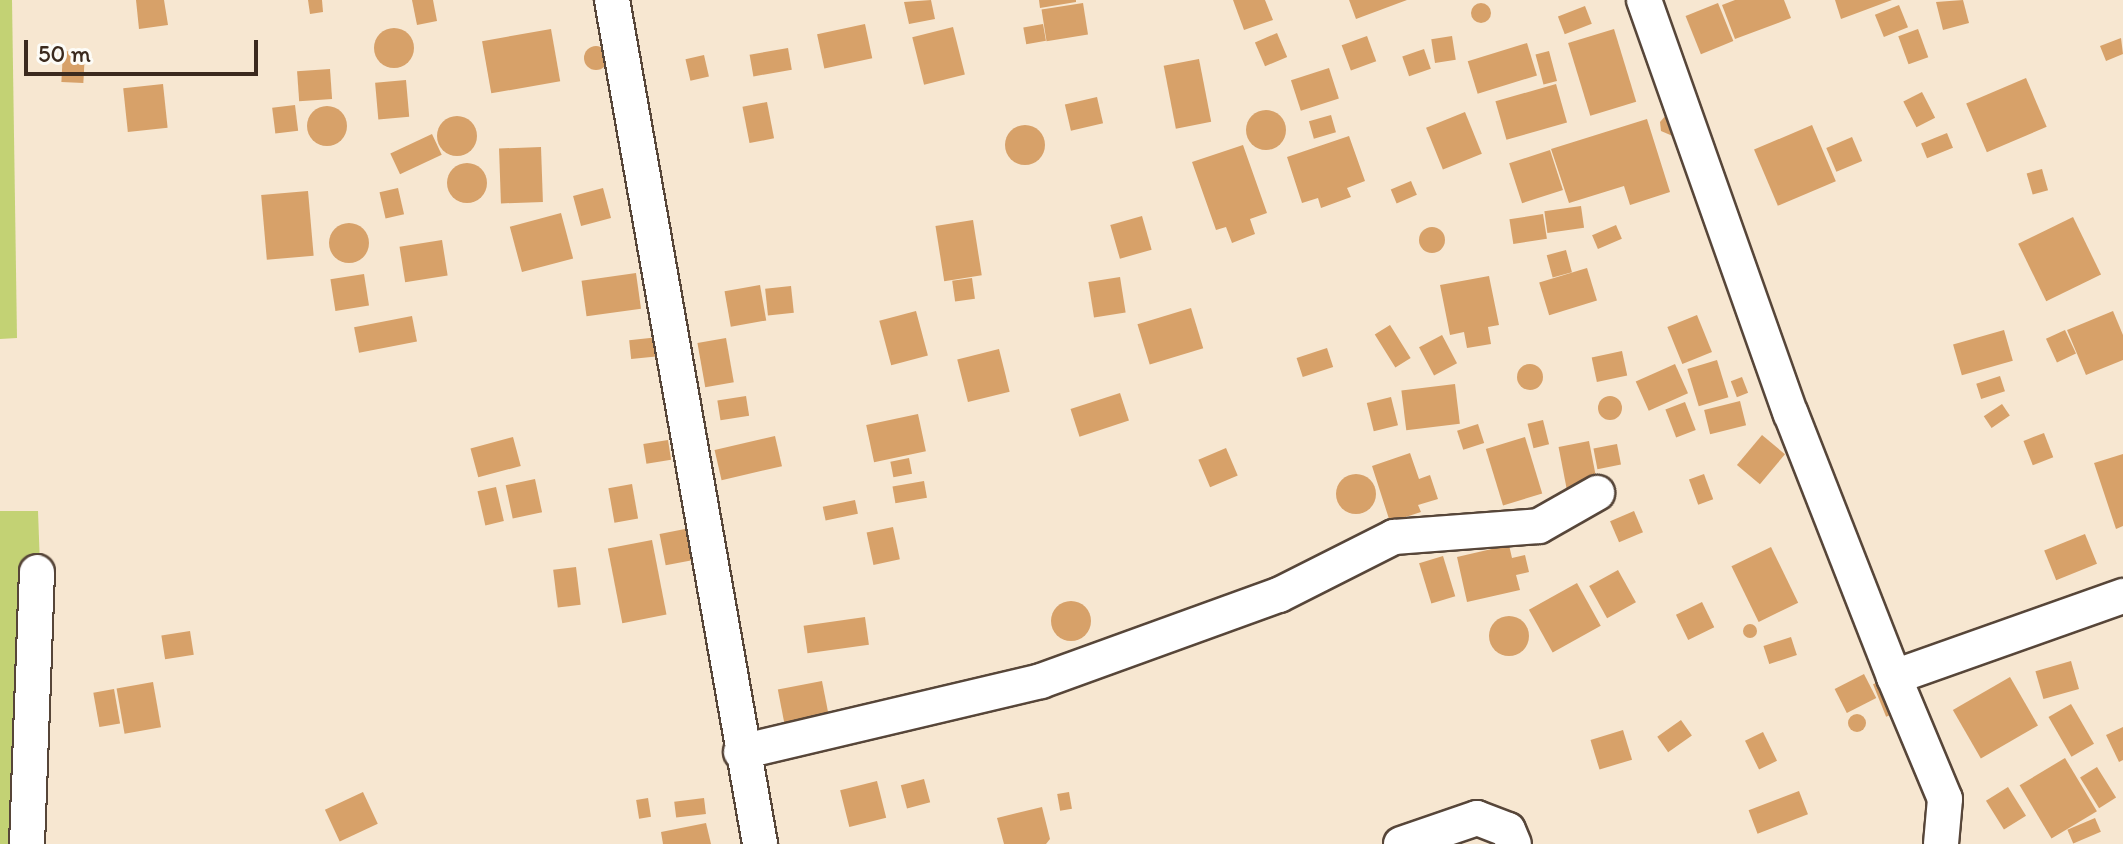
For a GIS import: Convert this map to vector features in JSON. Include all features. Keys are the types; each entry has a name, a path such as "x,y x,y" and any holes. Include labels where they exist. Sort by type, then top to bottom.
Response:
{"street":[{"path":"612,0 741,752 760,844"},
{"path":"1644,0 1791,414 1945,799 1941,844"},
{"path":"741,752 1041,681 1279,595 1394,537 1539,526 1597,493"},
{"path":"27,844 37,572"},
{"path":"1894,677 2123,596"},
{"path":"1401,844 1477,818 1508,830 1514,844"}],"green space":[{"path":"0,0 12,0 17,338 0,339"},
{"path":"0,511 38,511 40,566 27,844 0,844"}],"building":[{"path":"136,0 164,0 168,25 139,29"},
{"path":"308,0 322,0 323,12 310,14"},
{"path":"412,0 433,0 437,21 417,25"},
{"path":"931,0 935,19 909,24 904,2"},
{"path":"1039,0 1076,0 1076,2 1040,8"},
{"path":"1233,0 1265,0 1273,20 1244,30"},
{"path":"1349,0 1407,0 1356,19"},
{"path":"1735,0 1784,0 1791,18 1735,39 1722,5"},
{"path":"1835,0 1892,0 1841,19"},
{"path":"1963,0 1969,23 1943,30 1936,2"},
{"path":"1083,3 1088,35 1047,41 1042,10"},
{"path":"1481,3 1488,6 1491,13 1488,20 1481,23 1474,20 1471,13 1474,6"},
{"path":"1718,3 1733,41 1701,54 1686,16"},
{"path":"1899,5 1908,27 1884,37 1875,15"},
{"path":"1585,6 1592,24 1565,34 1558,16"},
{"path":"865,24 872,58 824,68 817,34"},
{"path":"1043,24 1046,41 1026,44 1023,27"},
{"path":"953,27 965,75 924,85 912,37"},
{"path":"394,28 408,34 414,48 408,62 394,68 380,62 374,48 380,34"},
{"path":"551,29 560,81 491,93 482,41"},
{"path":"1614,29 1636,102 1590,116 1568,43"},
{"path":"1918,29 1928,57 1909,64 1898,36"},
{"path":"1277,33 1287,57 1265,66 1255,42"},
{"path":"1367,36 1376,61 1351,71 1342,45"},
{"path":"1452,36 1456,60 1435,63 1431,39"},
{"path":"2121,38 2123,54 2106,61 2100,46"},
{"path":"1527,43 1537,76 1478,94 1468,61"},
{"path":"596,46 607,53 608,58 601,69 596,70 585,63 584,58 591,47"},
{"path":"788,48 792,70 753,76 750,55"},
{"path":"1424,49 1431,69 1409,76 1402,56"},
{"path":"63,51 85,52 83,83 61,82"},
{"path":"1549,51 1557,81 1544,85 1535,55"},
{"path":"704,55 709,76 690,81 685,59"},
{"path":"1199,59 1211,122 1176,129 1164,66"},
{"path":"1329,68 1339,98 1301,111 1291,80"},
{"path":"330,69 332,99 299,101 297,71"},
{"path":"2026,78 2047,127 1987,152 1966,103"},
{"path":"406,80 409,117 378,120 375,83"},
{"path":"163,84 168,128 128,132 123,88"},
{"path":"1556,84 1567,122 1506,140 1495,101"},
{"path":"1922,92 1935,118 1916,127 1903,102"},
{"path":"1097,97 1103,123 1071,131 1065,104"},
{"path":"767,102 774,138 750,143 742,107"},
{"path":"295,105 298,131 275,134 272,108"},
{"path":"327,106 341,112 347,126 341,140 327,146 313,140 307,126 313,112"},
{"path":"1266,110 1280,116 1286,130 1280,144 1266,150 1252,144 1246,130 1252,116"},
{"path":"1465,112 1482,154 1443,169 1426,128"},
{"path":"1667,114 1679,135 1675,137 1661,131 1660,122"},
{"path":"1331,115 1336,132 1314,139 1309,121"},
{"path":"457,116 471,122 477,136 471,150 457,156 443,150 437,136 443,122"},
{"path":"1647,119 1670,192 1630,205 1624,186 1569,203 1551,149"},
{"path":"1025,125 1039,131 1045,145 1039,159 1025,165 1011,159 1005,145 1011,131"},
{"path":"1812,125 1836,181 1778,206 1754,150"},
{"path":"1947,133 1953,148 1927,158 1921,143"},
{"path":"432,134 442,155 400,174 390,153"},
{"path":"1349,136 1365,181 1347,188 1351,197 1321,208 1318,198 1302,203 1287,157"},
{"path":"1852,137 1862,161 1836,172 1826,148"},
{"path":"1243,145 1267,213 1250,219 1255,234 1232,243 1226,227 1216,230 1192,162"},
{"path":"541,147 543,202 501,203 499,148"},
{"path":"1550,150 1563,190 1522,203 1509,163"},
{"path":"467,163 481,169 487,183 481,197 467,203 453,197 447,183 453,169"},
{"path":"2042,169 2048,190 2033,195 2027,173"},
{"path":"1411,181 1417,195 1397,203 1391,190"},
{"path":"398,188 404,214 386,219 379,192"},
{"path":"603,188 611,218 581,226 573,196"},
{"path":"308,191 314,256 267,260 261,195"},
{"path":"1581,206 1584,228 1547,233 1544,211"},
{"path":"561,213 573,258 522,272 510,227"},
{"path":"1543,214 1547,239 1513,244 1509,219"},
{"path":"1142,216 1152,250 1120,259 1110,225"},
{"path":"2073,217 2101,275 2046,301 2018,244"},
{"path":"973,220 982,275 944,281 935,226"},
{"path":"349,223 363,229 369,243 363,257 349,263 335,257 329,243 335,229"},
{"path":"1616,225 1622,239 1598,249 1592,235"},
{"path":"1432,227 1441,231 1445,240 1441,249 1432,253 1423,249 1419,240 1423,231"},
{"path":"442,240 448,276 405,282 400,247"},
{"path":"1566,250 1572,272 1553,277 1547,255"},
{"path":"1587,268 1597,301 1549,315 1539,283"},
{"path":"636,273 641,309 587,316 582,281"},
{"path":"364,274 369,306 335,311 330,279"},
{"path":"1489,276 1499,325 1488,327 1491,344 1467,348 1464,332 1450,335 1440,285"},
{"path":"1120,277 1126,313 1094,318 1088,282"},
{"path":"972,278 975,299 955,302 952,281"},
{"path":"760,285 766,320 731,327 725,291"},
{"path":"791,286 794,313 768,316 765,289"},
{"path":"1191,308 1203,348 1150,365 1137,324"},
{"path":"916,311 928,355 891,365 879,321"},
{"path":"2113,311 2123,335 2123,360 2086,375 2067,330"},
{"path":"1697,315 1712,352 1682,364 1667,327"},
{"path":"412,316 417,342 359,353 354,327"},
{"path":"1390,325 1411,358 1395,368 1375,335"},
{"path":"2004,330 2013,361 1962,375 1953,345"},
{"path":"2065,330 2076,354 2057,362 2046,339"},
{"path":"1442,335 1457,363 1434,375 1419,347"},
{"path":"659,337 661,356 631,359 629,340"},
{"path":"726,338 734,382 705,387 697,343"},
{"path":"1327,348 1333,367 1303,377 1297,358"},
{"path":"999,349 1010,392 968,402 957,359"},
{"path":"1622,351 1627,375 1597,382 1592,357"},
{"path":"1717,360 1728,397 1699,406 1687,369"},
{"path":"1530,364 1539,368 1543,377 1539,386 1530,390 1521,386 1517,377 1521,368"},
{"path":"1675,364 1688,393 1649,411 1636,381"},
{"path":"2000,376 2005,391 1981,399 1976,384"},
{"path":"1742,377 1748,393 1737,397 1731,381"},
{"path":"1455,384 1460,424 1406,430 1401,391"},
{"path":"1120,393 1129,421 1080,437 1071,409"},
{"path":"746,396 749,416 720,420 717,401"},
{"path":"1610,396 1619,399 1622,408 1619,417 1610,420 1601,417 1598,408 1601,399"},
{"path":"1391,397 1398,425 1374,431 1367,403"},
{"path":"1740,401 1746,425 1710,434 1704,410"},
{"path":"1685,402 1696,430 1676,438 1665,410"},
{"path":"2002,404 2010,416 1992,428 1984,416"},
{"path":"918,414 926,451 874,462 866,425"},
{"path":"1543,420 1549,444 1534,448 1527,424"},
{"path":"1478,424 1484,443 1463,450 1457,431"},
{"path":"2044,433 2053,457 2033,465 2023,441"},
{"path":"1762,435 1785,454 1760,484 1737,465"},
{"path":"775,436 782,466 722,480 715,450"},
{"path":"513,437 521,466 478,477 470,448"},
{"path":"1525,437 1542,493 1503,505 1486,449"},
{"path":"668,440 671,460 646,464 643,444"},
{"path":"1589,441 1597,483 1567,489 1559,447"},
{"path":"1617,444 1621,465 1597,469 1593,449"},
{"path":"1226,448 1238,476 1210,487 1198,460"},
{"path":"1410,453 1419,479 1430,475 1438,499 1418,505 1421,512 1390,522 1372,466"},
{"path":"2123,454 2123,526 2116,529 2094,463"},
{"path":"909,458 912,474 893,477 890,462"},
{"path":"1356,474 1370,480 1376,494 1370,508 1356,514 1342,508 1336,494 1342,480"},
{"path":"1704,474 1713,499 1698,505 1689,479"},
{"path":"535,479 542,512 513,518 506,485"},
{"path":"924,481 927,498 895,503 892,487"},
{"path":"632,484 638,518 614,523 608,488"},
{"path":"496,487 504,521 485,525 477,491"},
{"path":"855,500 858,514 826,521 823,507"},
{"path":"1634,511 1643,532 1619,542 1610,521"},
{"path":"893,527 900,559 873,565 867,533"},
{"path":"690,528 696,559 666,565 660,534"},
{"path":"2085,534 2097,564 2056,580 2044,550"},
{"path":"652,540 667,615 622,623 608,549"},
{"path":"1509,545 1512,558 1525,555 1529,572 1516,575 1520,590 1467,602 1457,557"},
{"path":"1771,547 1798,603 1759,622 1731,566"},
{"path":"1443,556 1455,596 1431,603 1419,563"},
{"path":"576,567 581,605 558,608 553,570"},
{"path":"1618,570 1636,602 1607,618 1589,586"},
{"path":"1577,583 1601,626 1553,653 1529,610"},
{"path":"1071,601 1085,607 1091,621 1085,635 1071,641 1057,635 1051,621 1057,607"},
{"path":"1702,602 1714,627 1688,640 1676,615"},
{"path":"1509,616 1523,622 1529,636 1523,650 1509,656 1495,650 1489,636 1495,622"},
{"path":"865,617 869,645 808,653 804,626"},
{"path":"1750,624 1757,631 1750,638 1743,631"},
{"path":"190,631 194,655 165,659 161,636"},
{"path":"1791,637 1797,655 1769,664 1763,646"},
{"path":"2071,661 2079,689 2043,699 2035,671"},
{"path":"1864,674 1876,698 1847,713 1835,689"},
{"path":"2010,677 2038,725 1981,758 1953,710"},
{"path":"1886,679 1899,711 1886,717 1873,684"},
{"path":"822,681 829,718 785,727 778,690"},
{"path":"153,682 161,727 125,734 117,688"},
{"path":"114,689 120,723 99,727 93,693"},
{"path":"2071,704 2094,744 2071,757 2048,717"},
{"path":"1857,714 1866,723 1857,732 1848,723"},
{"path":"1681,720 1692,736 1668,752 1657,737"},
{"path":"2123,727 2123,760 2119,762 2106,735"},
{"path":"1623,730 1632,760 1600,770 1590,740"},
{"path":"1763,732 1777,761 1759,770 1745,741"},
{"path":"2065,758 2097,811 2052,838 2020,785"},
{"path":"2097,767 2116,798 2099,808 2080,778"},
{"path":"924,779 930,802 907,808 901,785"},
{"path":"877,781 886,818 849,827 840,790"},
{"path":"2008,787 2026,816 2004,830 1986,801"},
{"path":"1799,791 1808,814 1758,834 1749,810"},
{"path":"363,792 378,824 340,841 325,810"},
{"path":"1069,792 1072,809 1060,811 1057,794"},
{"path":"648,798 651,817 639,819 636,800"},
{"path":"704,798 706,814 676,818 674,802"},
{"path":"1042,807 1050,839 1046,844 1004,844 997,818"},
{"path":"2095,818 2101,832 2073,844 2067,830"},
{"path":"706,823 711,844 663,844 661,832"}]}
